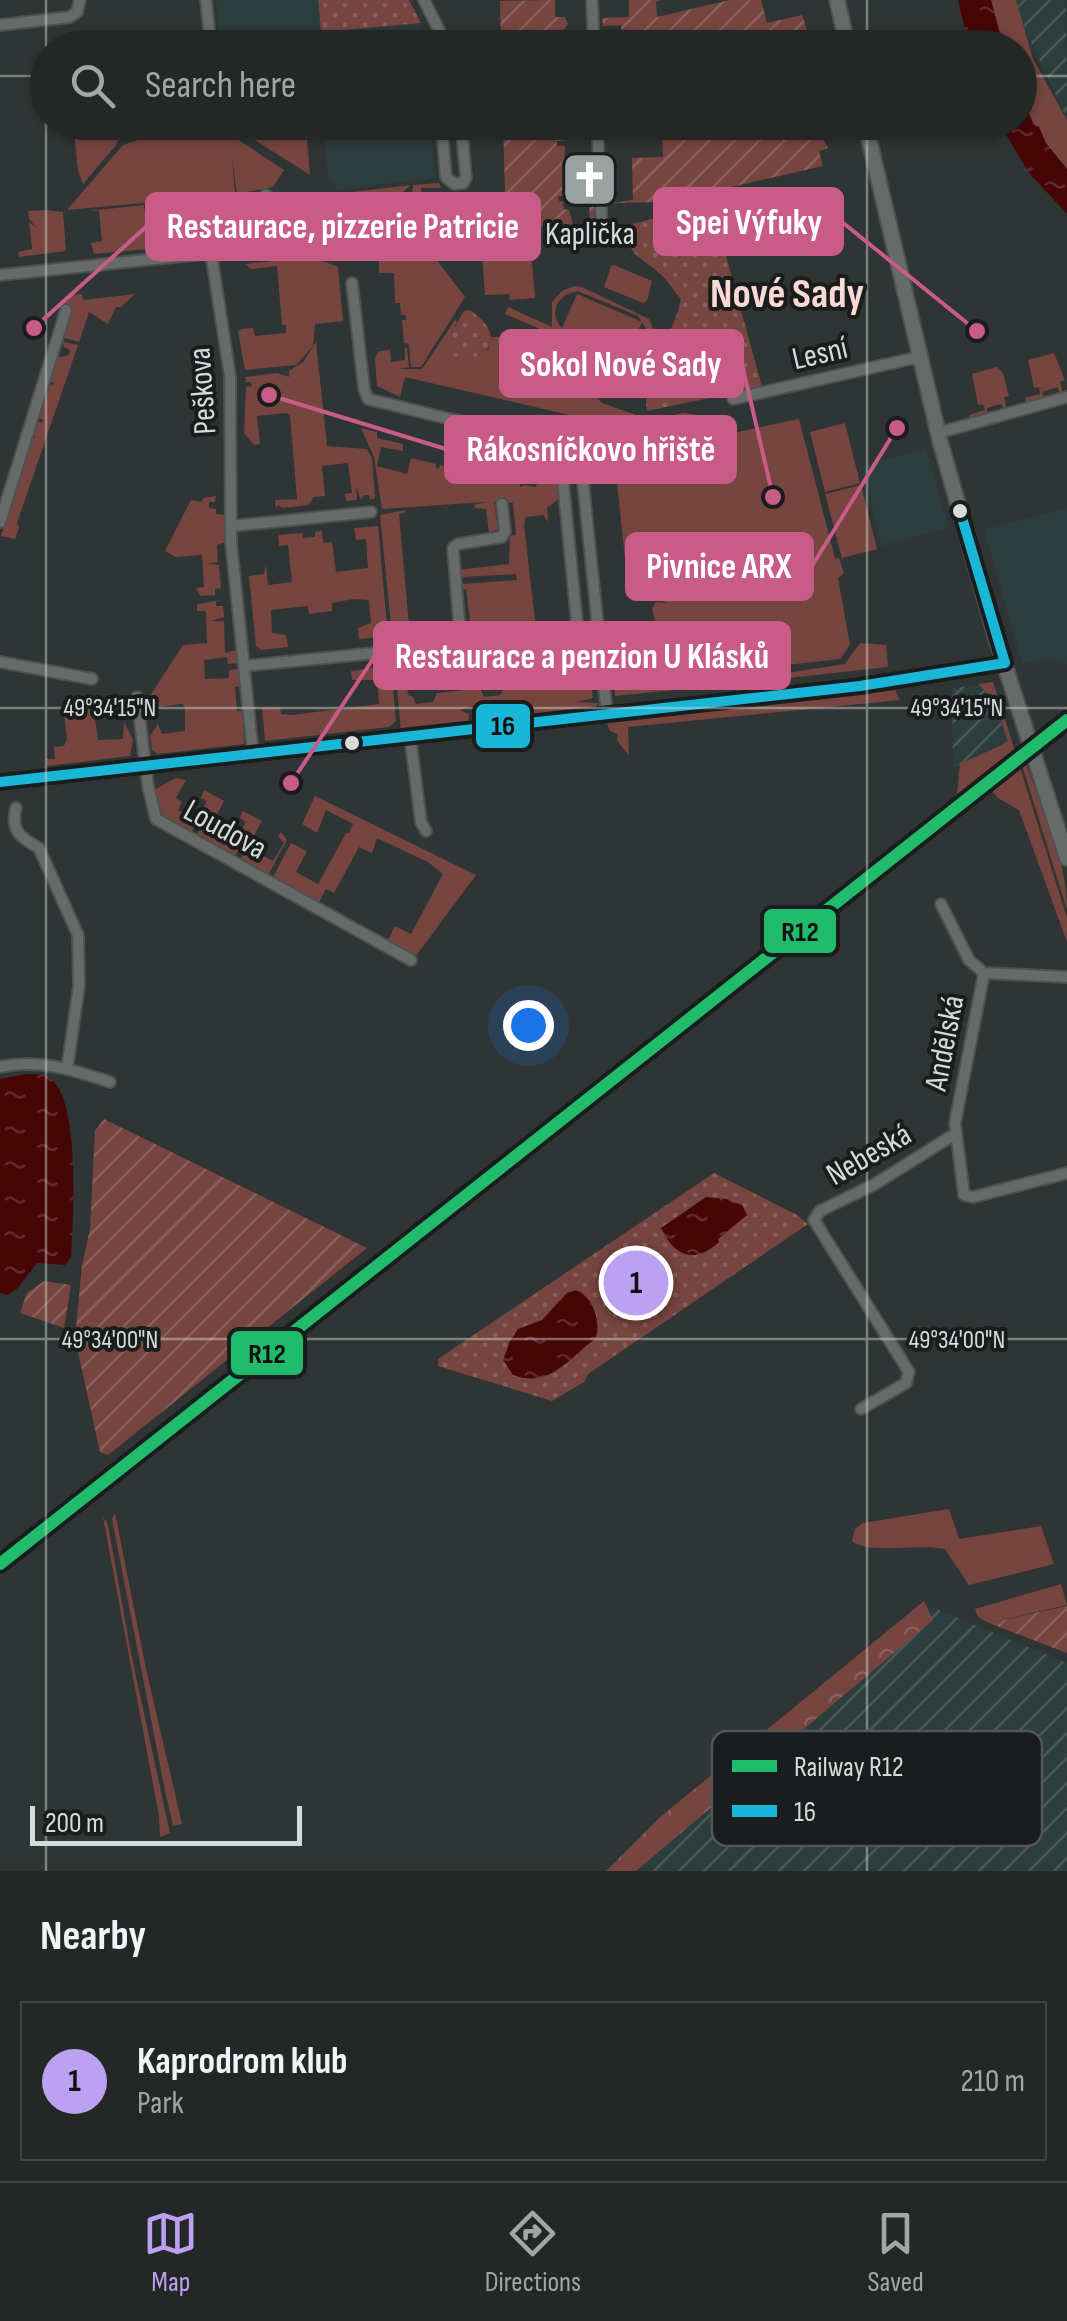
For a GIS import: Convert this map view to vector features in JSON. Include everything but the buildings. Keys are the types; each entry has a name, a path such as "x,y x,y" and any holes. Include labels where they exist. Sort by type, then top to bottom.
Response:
{"main road":[{"path":"837,0 844,30"},
{"path":"869,140 938,434 1067,858"},
{"path":"0,782 876,684 1005,663"}],"street":[{"path":"0,25 70,17 77,12 80,0"},
{"path":"206,0 209,30"},
{"path":"424,0 439,30"},
{"path":"592,0 593,30"},
{"path":"443,140 446,178 456,184 463,183 466,177 463,140"},
{"path":"598,140 602,233"},
{"path":"0,275 267,246 270,234 266,194"},
{"name":"Peškova","path":"210,254 230,376 231,526 252,754"},
{"path":"352,284 368,400 560,446 574,454 583,470 607,714"},
{"path":"0,522 66,310"},
{"name":"Lesní","path":"734,399 918,357"},
{"path":"938,434 1067,398"},
{"path":"561,461 578,633"},
{"path":"461,644 452,548 502,537 502,504"},
{"path":"231,526 371,512"},
{"path":"398,651 599,630"},
{"path":"244,666 384,652"},
{"path":"0,662 92,679"},
{"name":"Loudova","path":"137,697 156,820 411,960"},
{"path":"410,736 421,822 426,831"},
{"path":"16,808 17,834 42,853 78,935 80,986 68,1069"},
{"name":"Andělská","path":"941,904 968,958 984,973 1067,978"},
{"name":"Andělská","path":"984,973 955,1134 964,1194 968,1198 1067,1173"},
{"path":"0,1067 31,1063 110,1082"},
{"name":"Nebeská","path":"861,1409 906,1382 908,1372 814,1220 820,1211 875,1184 955,1134"}],"shaded area":[{"path":"216,0 318,0 321,30 219,30"},
{"path":"1016,0 1066,0 1067,119 1037,55 1037,30 1025,30"},
{"path":"421,23 425,30 334,30"},
{"path":"324,140 432,140 436,178 336,190 334,181 329,181"},
{"path":"926,448 949,528 882,546 862,466"},
{"path":"1067,508 1067,664 1053,659 1022,663 984,530"},
{"path":"979,685 994,700 1008,743 953,768 952,688"},
{"path":"1067,713 1067,730 0,1573 0,1554 914,832 1059,724"},
{"path":"929,1606 1067,1663 1067,1871 628,1871 712,1797 712,1846 1042,1846 1042,1731 787,1731"}],"green space":[{"path":"318,0 409,0 421,23 343,30 321,30"},
{"path":"555,0 555,17 565,17 568,24 564,30 501,30 500,1"},
{"path":"629,0 661,0 656,2 657,17 730,0 761,0 767,23 802,15 807,30 621,30 621,25 603,26 602,18 629,17"},
{"path":"991,0 1016,0 1025,30 999,30"},
{"path":"1037,66 1067,120 1067,169 1037,129"},
{"path":"75,140 118,140 83,184"},
{"path":"138,140 239,140 284,170 273,187 237,194 232,158 235,194 198,198 196,193 196,198 67,210 123,145"},
{"path":"255,140 307,140 310,175"},
{"path":"503,140 573,140 557,141 557,146 565,146 564,167 587,166 587,157 593,156 596,224 590,223 588,190 577,191 575,196 558,196 564,209 569,210 573,225 506,228"},
{"path":"662,140 824,140 828,148 819,151 823,166 665,202 611,203 633,200 632,158 663,157"},
{"path":"439,183 441,188 421,188 425,228 443,227 451,245 432,243 399,228 411,204 413,185"},
{"path":"411,185 375,216 335,194"},
{"path":"279,193 318,195 342,239 322,257 284,243"},
{"path":"144,205 149,249 94,254 91,243 102,241 99,211 89,211"},
{"path":"28,211 63,212 66,251 19,257 18,252 32,249 29,222 37,228"},
{"path":"679,212 691,243 721,237 762,387 647,411 648,382 681,299 661,275 634,253 626,234 612,229"},
{"path":"367,220 432,254 465,297 421,367 411,367 409,344 404,343 402,320 406,320 406,315 401,315 400,303 395,303 394,273 379,273 382,241 365,243 363,224"},
{"path":"531,250 535,298 510,300 509,294 485,295 482,254"},
{"path":"312,257 338,267 343,321 315,324 313,346 296,365 245,370 238,332 253,328 255,336 286,333 286,325 282,325 277,266 251,269 245,264"},
{"path":"614,265 652,281 647,301 643,303 604,287"},
{"path":"582,287 649,319 654,345 648,356 637,363 642,366 639,372 505,314 508,307 552,327 552,302 562,291","holes":["578,291 638,316 649,333 646,351 625,358 577,340 558,324 555,314 562,298"]},
{"path":"82,294 83,300 135,294 116,307 108,324 89,312 79,342 64,338 70,315 66,308 61,308 69,295"},
{"path":"577,294 642,322 627,356 562,328"},
{"path":"470,310 484,322 491,340 477,361 466,362 452,355 450,335 464,311"},
{"path":"455,320 450,335 488,351 491,337 533,338 572,363 586,387 602,403 645,418 611,427 612,422 597,439 588,442 584,434 597,437 600,422 405,377 400,397 377,386 375,358 379,351 390,350 391,362 405,360 407,348 409,367 398,369 422,369"},
{"path":"63,342 78,345 17,523 15,539 1,536 32,438 36,438 33,436 37,423 44,421 39,417 49,385 55,384 50,381 57,358 69,355 70,350"},
{"path":"316,342 327,446 367,449 372,458 375,498 370,500 369,495 364,495 361,500 356,486 357,500 346,501 345,494 352,493 348,463 322,466 325,496 314,497 308,505 276,508 275,500 297,499 290,416 257,416 260,444 254,445 244,433 246,387 252,386 245,377 277,373 289,377 289,371 303,362"},
{"path":"1054,353 1065,380 1060,382 1063,393 1057,387 1042,392 1044,399 1027,404 1025,398 1040,394 1039,387 1034,388 1028,360"},
{"path":"997,367 1003,373 1009,396 1004,397 1007,409 1001,404 987,408 988,415 970,420 969,415 985,410 983,404 978,405 972,374"},
{"path":"683,413 697,415 623,431 625,440 637,438 641,443 692,435 709,428 714,437 799,419 835,558 839,558 844,573 838,578 850,645 840,659 733,671 738,678 734,684 615,696 613,676 639,673 640,682 659,680 655,641 658,640 669,673 652,609 656,602 667,603 647,594 638,557 625,558 613,444 598,445 599,458 591,458 590,448 611,430"},
{"path":"845,423 860,483 825,492 810,432"},
{"path":"361,428 377,432 377,438 403,444 403,451 381,447 377,466 407,474 411,458 436,464 439,469 440,465 464,471 467,476 468,472 492,477 492,482 496,478 520,487 536,487 540,473 528,470 532,454 559,459 561,497 547,508 548,522 544,515 526,517 524,525 535,621 471,628 466,589 460,589 462,584 517,580 516,574 463,577 458,570 509,564 510,536 516,535 513,503 494,502 498,529 489,533 486,509 474,505 485,502 382,509 374,457"},
{"path":"861,485 877,549 842,558 825,494"},
{"path":"216,496 215,502 209,502 209,508 226,515 226,542 217,545 218,562 207,564 219,565 221,588 215,589 215,595 200,596 196,588 204,587 202,555 176,557 165,551 191,500 202,502 203,498"},
{"path":"405,510 399,514 410,636 418,636 419,641 407,643 404,635 392,636 380,515"},
{"path":"378,526 388,636 359,639 358,628 371,623 369,600 353,599 332,603 332,611 309,614 308,606 271,610 272,633 286,635 288,647 261,650 256,646 249,576 264,574 266,565 268,585 292,582 288,545 279,546 278,535 302,533 303,538 315,537 315,532 322,531 323,543 332,542 336,572 368,568 366,539 356,540 354,528"},
{"path":"222,600 216,606 223,606 224,617 211,621 224,621 225,653 237,650 238,663 228,664 227,657 204,660 205,679 229,678 229,670 239,669 241,686 235,687 237,711 243,711 244,744 158,754 152,750 150,736 158,724 162,734 185,731 185,707 158,707 156,715 149,703 150,696 183,645 207,643 206,611 197,611 197,604"},
{"path":"860,643 886,645 888,667 744,683 754,678 845,664"},
{"path":"588,646 593,698 576,702 599,703 591,711 488,721 486,716 477,714 476,705 459,710 469,714 468,725 401,732 395,665 424,662 425,670 419,668 419,672 406,675 408,695 416,704 433,702 437,693 476,689 484,697 500,695 505,686 543,682 549,683 551,690 568,688 574,678 572,659 564,657 563,648"},
{"path":"388,666 396,721 389,727 265,741 262,708 280,707 281,714 292,715 379,704 377,680 352,680 351,671"},
{"path":"993,682 1017,757 956,804 960,764 1008,742 994,700 978,684"},
{"path":"895,690 900,700 628,727 629,756 606,721"},
{"path":"93,703 98,740 123,739 124,722 133,740 130,756 47,766 46,759 55,759 54,747 64,746 67,739 64,714"},
{"path":"1024,759 1058,852 1067,910 1021,762"},
{"path":"1019,764 1067,918 1067,942 1019,810 988,787"},
{"path":"176,778 186,780 176,798 182,802 178,810 197,820 207,801 201,798 204,790 224,801 215,819 220,823 216,830 235,841 246,822 240,818 243,811 262,821 252,839 258,843 254,851 273,861 284,843 278,836 281,832 287,840 268,875 240,860 247,847 241,844 235,857 196,836 203,824 198,820 191,833 164,817 156,789"},
{"path":"315,796 476,875 416,956 387,942 395,926 411,934 443,874 428,862 377,838 372,853 359,847 334,893 326,889 319,902 273,877 291,843 307,851 296,872 318,884 349,833 353,824 326,810 317,833 302,824"},
{"path":"104,1119 367,1248 108,1455 100,1452 75,1338 82,1265 90,1229 95,1131"},
{"path":"714,1173 808,1224 552,1401 438,1366 438,1359"},
{"path":"44,1281 71,1285 64,1328 20,1313 27,1293"},
{"path":"949,1509 959,1539 1041,1526 1054,1564 969,1585 945,1549 870,1547 852,1541 855,1529 863,1523"},
{"path":"115,1513 182,1824 173,1826 112,1519"},
{"path":"103,1517 108,1525 170,1833 160,1837 159,1816"},
{"path":"1061,1584 1067,1605 989,1623 978,1617 975,1609"},
{"path":"924,1601 933,1620 802,1731 765,1731"},
{"path":"1067,1606 1067,1653 989,1623"},
{"path":"712,1775 712,1807 636,1871 606,1871 659,1818"}],"water":[{"path":"958,0 991,0 999,30 965,30"},
{"path":"1037,126 1067,169 1067,214 1029,173 1009,140 1037,140"},
{"path":"27,1074 50,1078 60,1090 67,1110 73,1162 71,1257 65,1265 37,1263 17,1289 7,1295 0,1293 0,1079"},
{"path":"706,1197 742,1205 747,1215 710,1249 693,1255 678,1251 661,1228"},
{"path":"576,1290 594,1310 596,1338 548,1375 513,1375 503,1360 518,1329 542,1320 567,1293"}],"rail line":[{"name":"R12","path":"0,1564 1067,720"}],"transit line":[{"name":"16","path":"960,511 1005,663"},
{"name":"16","path":"0,782 860,686 1005,663"}],"place":[{"name":"Kaplička","path":"590,180"},
{"name":"Restaurace, pizzerie Patricie","path":"34,328"},
{"name":"Spei Výfuky","path":"977,331"},
{"name":"Rákosníčkovo hřiště","path":"269,395"},
{"name":"Pivnice ARX","path":"897,428"},
{"name":"Sokol Nové Sady","path":"773,497"},
{"name":"Restaurace a penzion U Klásků","path":"291,783"},
{"name":"Kaprodrom klub","path":"636,1283"}],"district":[{"name":"Nové Sady","path":"787,294"}]}
